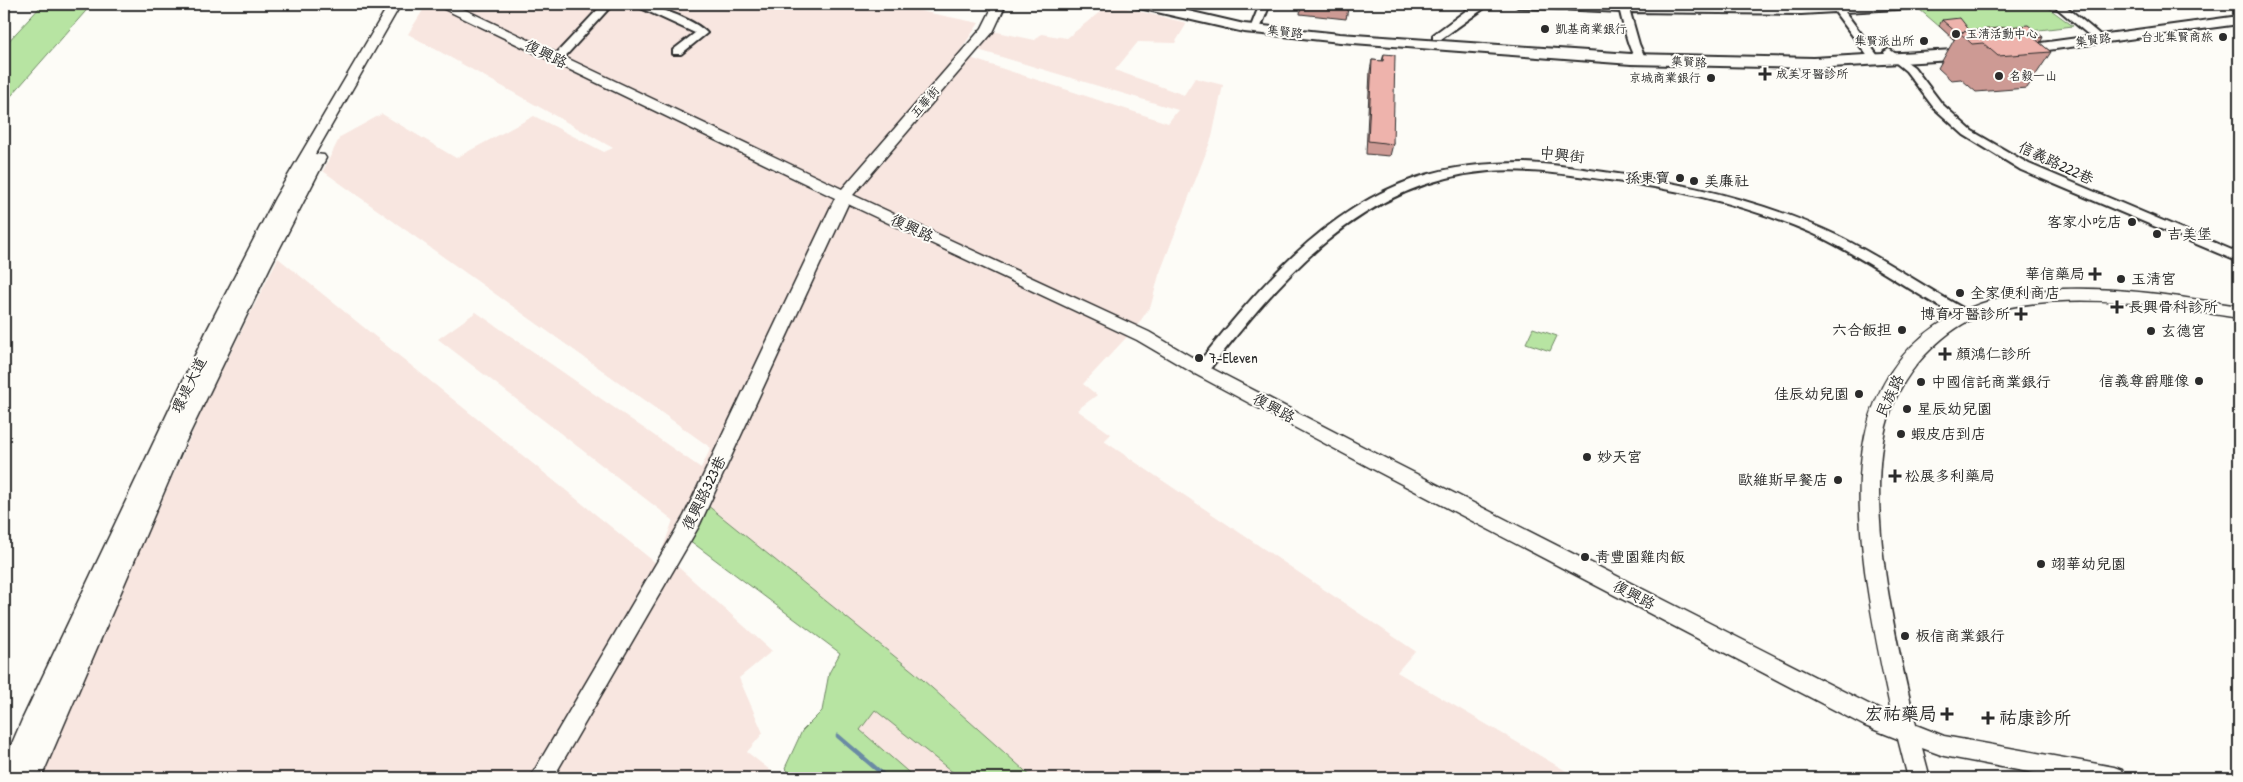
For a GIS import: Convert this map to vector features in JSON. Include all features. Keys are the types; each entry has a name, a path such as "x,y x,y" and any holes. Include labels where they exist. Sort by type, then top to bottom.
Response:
{"main road":[{"name":"集賢路","path":"1140,4 1214,22 1437,37 1639,56"},
{"name":"集賢路","path":"1175,4 1257,25 1340,38 1766,64 1983,49"},
{"name":"集賢路","path":"2001,48 2095,35 2239,11"},
{"name":"集賢路","path":"2095,35 2239,20"}],"street":[{"name":"環堤大道","path":"8,778 30,726 168,444 283,198 395,4"},
{"name":"環堤大道","path":"223,329 322,150 406,4"},
{"name":"復興路","path":"444,4 844,196 1142,336 1201,370 1855,710 1906,733 1944,746 2114,778"},
{"path":"557,59 608,4"},
{"path":"638,4 686,24 702,33 677,52"},
{"name":"五華街","path":"844,196 988,29 1000,4"},
{"path":"1257,25 1265,4"},
{"path":"1437,37 1478,6 1485,4"},
{"path":"1518,4 1752,7 1932,4"},
{"path":"2057,4 2095,35"},
{"path":"1624,6 1639,56"},
{"name":"信義路222巷","path":"1836,6 1883,56 1910,70 1938,106 1968,133 2001,154 2041,174 2239,258"},
{"name":"中興街","path":"1201,370 1262,294 1314,245 1363,209 1418,182 1458,172 1512,168 1558,168 1632,180 1702,192 1763,210 1834,239 1965,315"},
{"name":"復興路323巷","path":"542,778 692,520 844,196"},
{"name":"民族路","path":"1919,778 1906,733 1881,602 1871,530 1871,470 1874,438 1885,404 1906,362 1933,337 1965,315 2018,300 2048,296 2105,294 2239,312"},
{"name":"環堤大道","path":"30,778 168,444"}],"shaded area":[{"path":"427,4 886,4 979,23 958,54 1168,123 1178,110 975,49 993,31 1035,40 1041,34 1067,38 1110,4 1187,23 1175,43 1138,42 1115,70 1184,95 1195,78 1223,85 1212,137 1159,275 1151,305 1137,326 1083,384 1097,395 1077,410 1111,434 1104,441 1415,651 1397,672 1578,778 1033,778 914,672 707,505 677,566 772,651 739,678 763,733 747,752 780,778 41,778 85,673 205,404 278,258 657,564 673,520 438,339 476,312 701,468 711,448 323,171 340,137 382,114 456,158 534,116 604,152 613,148 408,34"},
{"path":"875,710 960,778 915,778 859,730"}],"green space":[{"path":"43,4 92,4 4,104 4,46"},
{"path":"1968,4 2043,4 2073,26 1955,40 1919,9"},
{"path":"1533,328 1557,336 1550,351 1526,343"},
{"path":"707,505 914,672 1033,778 960,778 875,710 860,730 915,778 795,778 785,768 802,731 822,711 829,673 840,653 689,540"}],"building":[{"path":"1313,4 1349,4 1348,8"},
{"path":"1960,18 1970,31 1957,33 1942,20"},
{"path":"2028,25 2043,37 2034,38 2051,52 1998,56 1983,43 1972,44 1959,32"},
{"path":"1384,54 1395,55 1393,144 1368,141 1372,60 1383,61"}],"waterway":[{"path":"838,736 887,778"}],"place":[{"name":"凱基商業銀行","path":"1545,29"},
{"name":"玉清活動中心","path":"1956,34"},
{"name":"台北集賢商旅","path":"2223,37"},
{"name":"集賢派出所","path":"1924,41"},
{"name":"成美牙醫診所","path":"1765,74"},
{"name":"名毅一山","path":"1999,76"},
{"name":"京城商業銀行","path":"1711,78"},
{"name":"孫東寶","path":"1680,178"},
{"name":"美廉社","path":"1694,181"},
{"name":"客家小吃店","path":"2132,222"},
{"name":"吉美堡","path":"2157,234"},
{"name":"華信藥局","path":"2095,274"},
{"name":"玉清宮","path":"2121,279"},
{"name":"全家便利商店","path":"1960,293"},
{"name":"長興骨科診所","path":"2117,307"},
{"name":"博育牙醫診所","path":"2021,314"},
{"name":"六合飯担","path":"1902,330"},
{"name":"玄德宮","path":"2151,331"},
{"name":"顏鴻仁診所","path":"1945,354"},
{"name":"7-Eleven","path":"1199,358"},
{"name":"信義尊爵雕像","path":"2199,381"},
{"name":"中國信託商業銀行","path":"1921,382"},
{"name":"佳辰幼兒園","path":"1859,394"},
{"name":"星辰幼兒園","path":"1907,409"},
{"name":"蝦皮店到店","path":"1901,434"},
{"name":"妙天宮","path":"1587,457"},
{"name":"松展多利藥局","path":"1895,476"},
{"name":"歐維斯早餐店","path":"1838,480"},
{"name":"青豐園雞肉飯","path":"1585,557"},
{"name":"翊華幼兒園","path":"2041,564"},
{"name":"板信商業銀行","path":"1905,636"},
{"name":"宏祐藥局","path":"1947,714"},
{"name":"祐康診所","path":"1988,718"}]}
